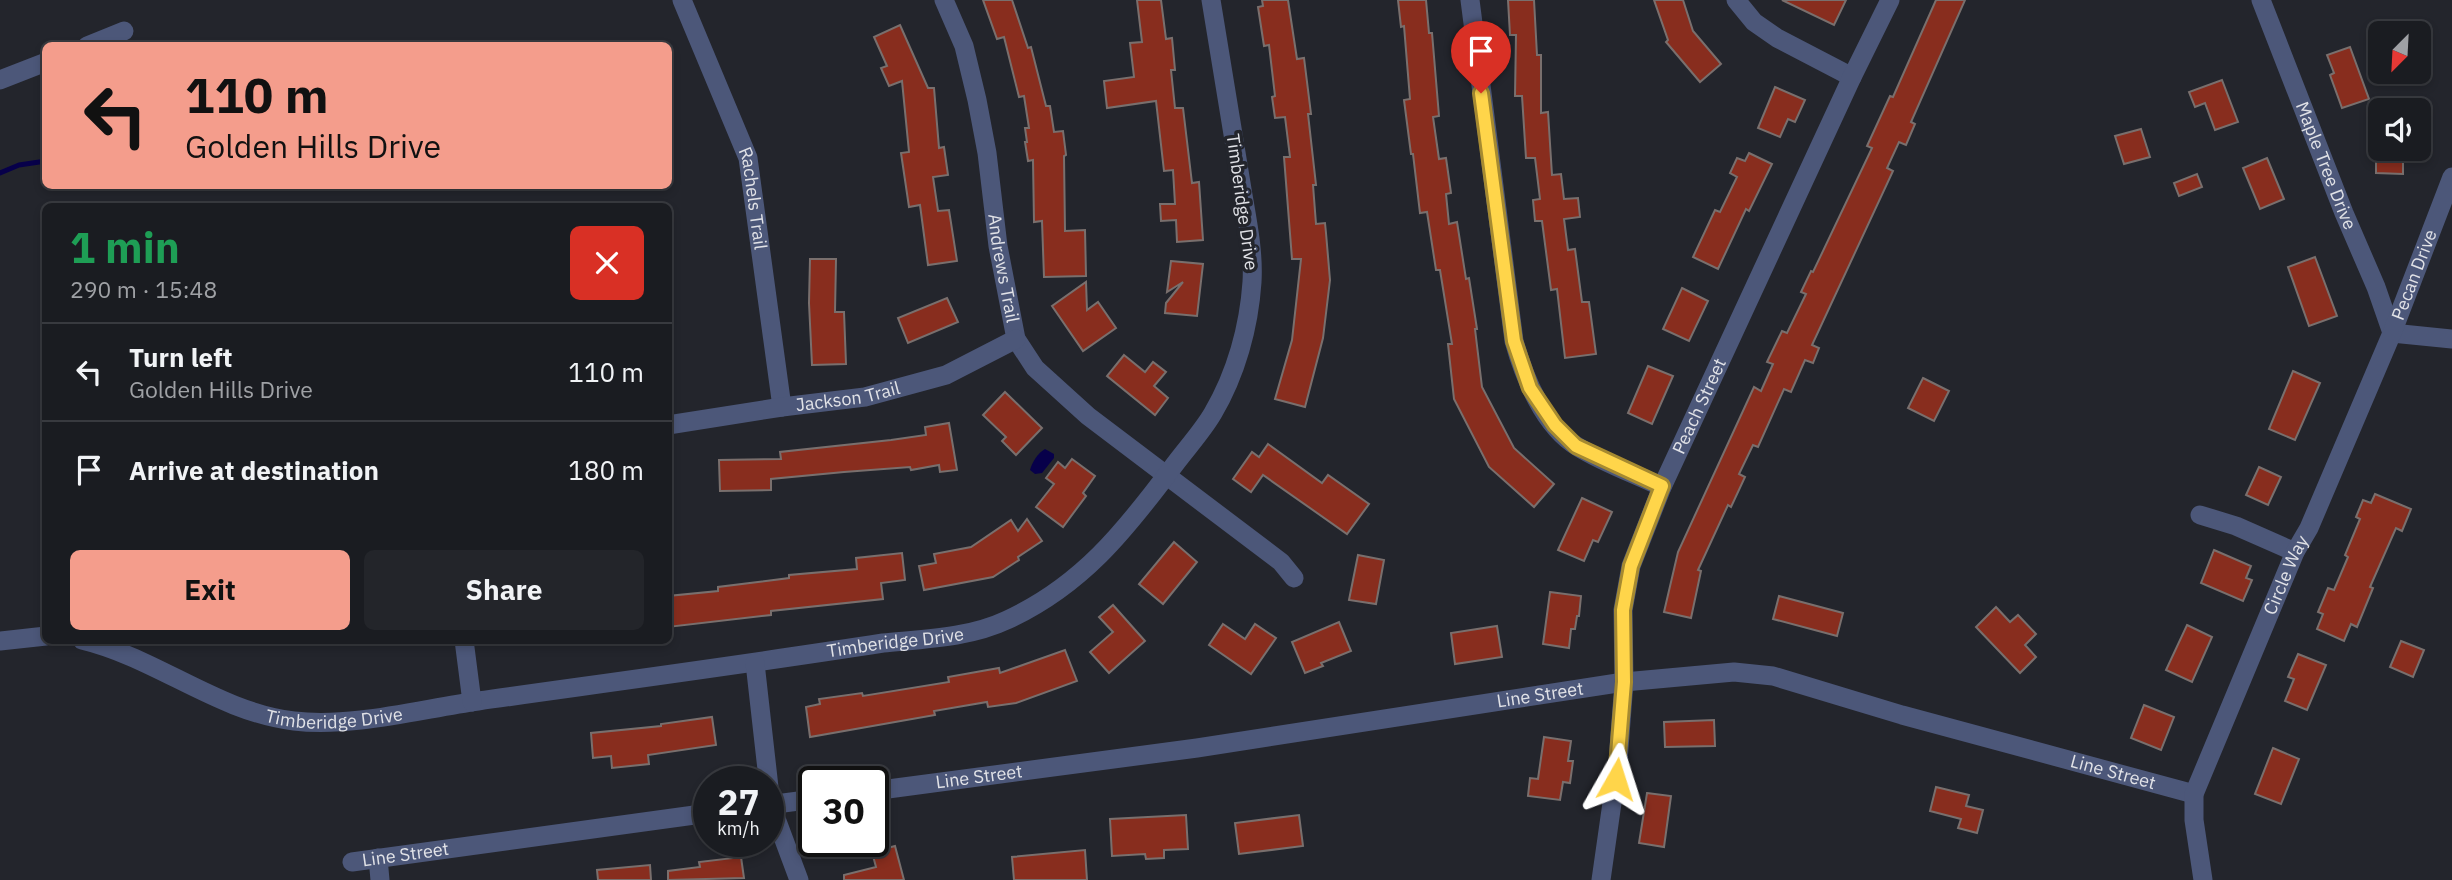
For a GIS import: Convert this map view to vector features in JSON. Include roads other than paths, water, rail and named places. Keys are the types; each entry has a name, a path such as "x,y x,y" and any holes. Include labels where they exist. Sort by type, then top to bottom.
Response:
{"street":[{"name":"Rachels Trail","path":"682,0 748,159 782,407"},
{"name":"Andrews Trail","path":"944,0 964,46 977,100 987,153 998,246 1016,339 1035,368 1088,416 1281,562 1294,578"},
{"name":"Timberidge Drive","path":"93,644 143,662 213,696 265,716 296,722 327,722 402,714 883,643 944,637 1006,621 1060,591 1085,570 1127,526 1213,414 1230,378 1245,331 1251,286 1248,224 1211,0"},
{"path":"1470,0 1514,341 1530,388 1555,425 1576,446 1662,486"},
{"path":"1736,0 1754,22 1777,38 1852,77"},
{"name":"Peach Street","path":"1601,880 1618,761 1624,682 1623,610 1631,566 1662,486 1890,0"},
{"name":"Maple Tree Drive","path":"2261,0 2392,333"},
{"path":"97,42 124,31"},
{"path":"0,80 42,64"},
{"name":"Pecan Drive","path":"2392,333 2452,177"},
{"path":"2392,333 2452,339"},
{"name":"Circle Way","path":"2203,880 2194,820 2194,794 2295,552 2309,528 2392,333"},
{"name":"Jackson Trail","path":"672,424 865,397 946,375 1016,339"},
{"path":"2200,515 2235,526 2295,552"},
{"path":"0,641 42,636"},
{"path":"465,644 472,702"},
{"path":"755,663 766,766"},
{"name":"Line Street","path":"889,789 1197,748 1624,682 1734,672 1773,676 1902,716 2194,794"},
{"name":"Line Street","path":"352,862 693,815"},
{"path":"784,841 799,880"},
{"path":"378,858 380,880"}],"waterway":[{"path":"0,173 19,165 42,162"}]}
